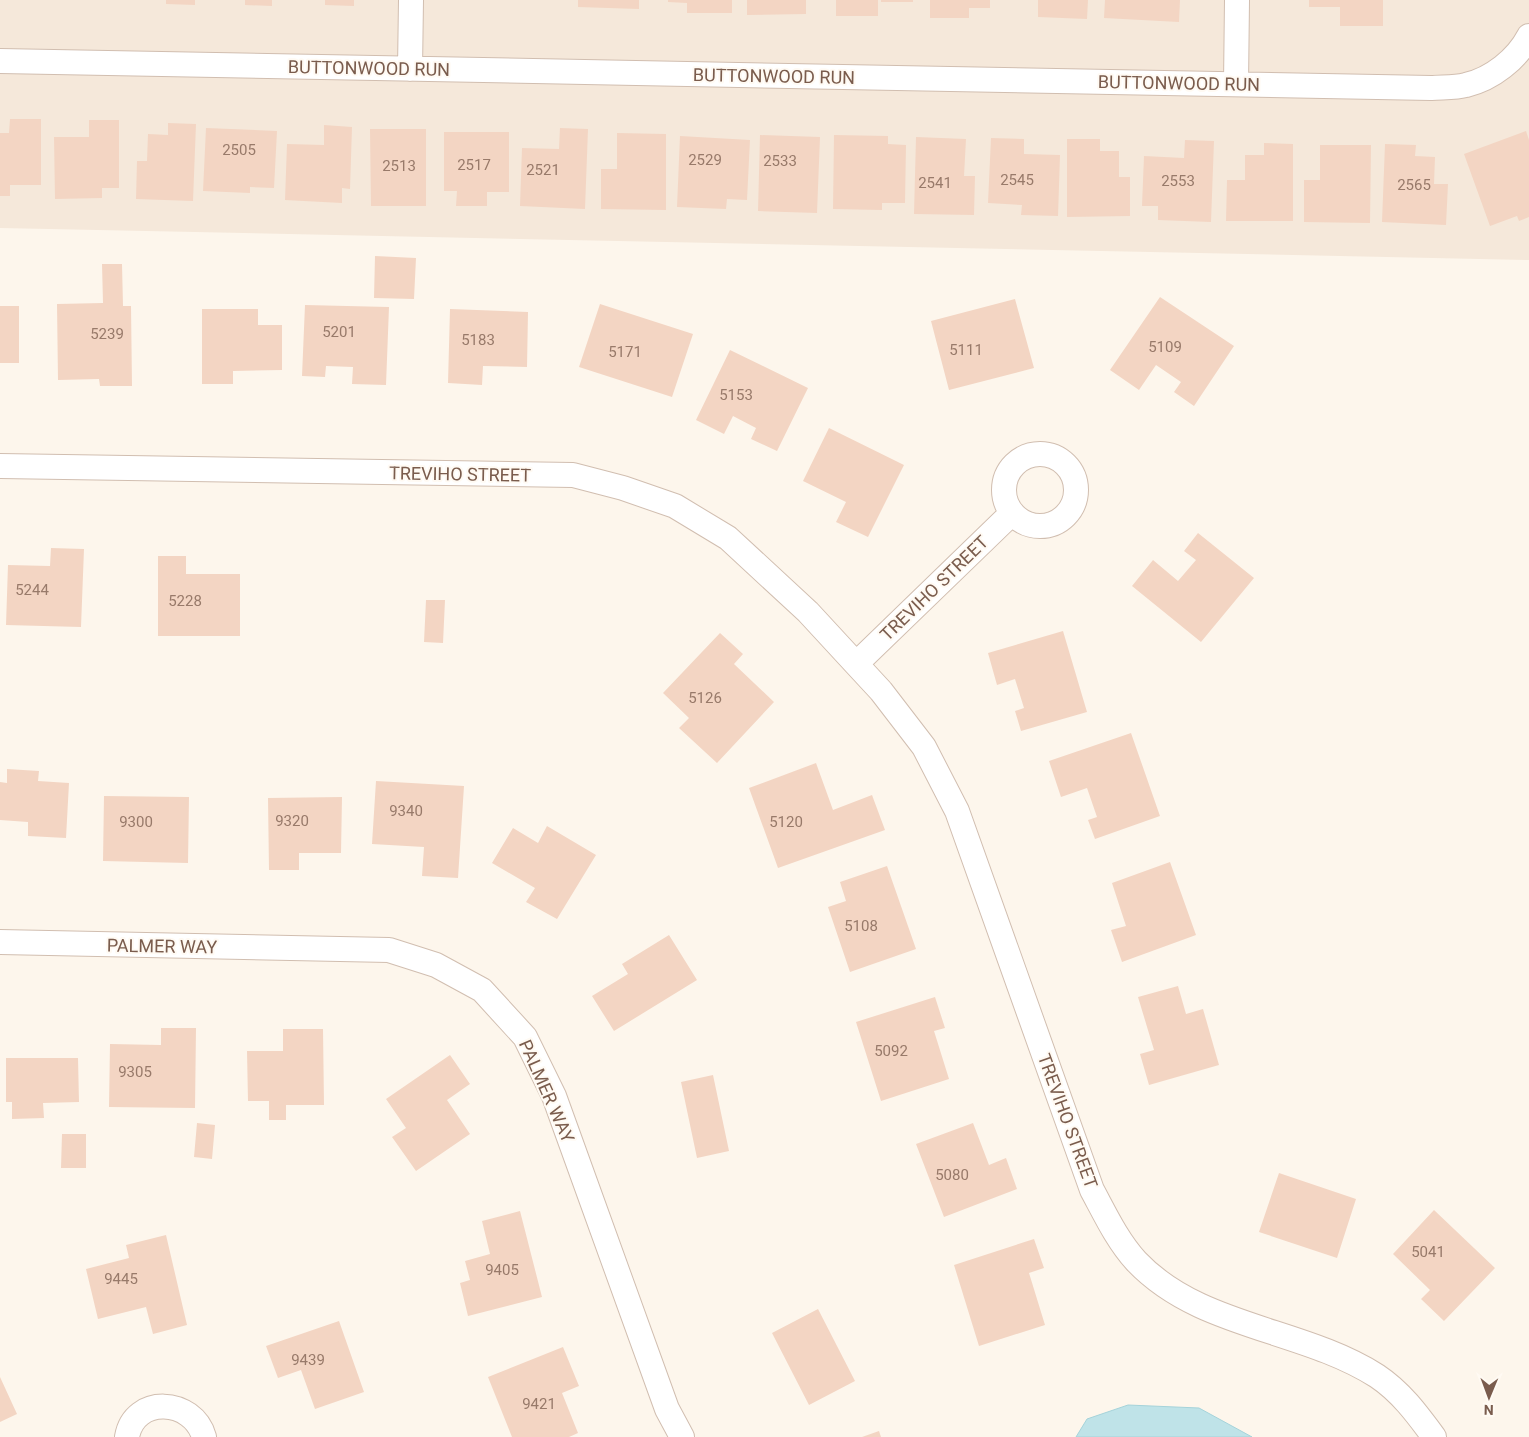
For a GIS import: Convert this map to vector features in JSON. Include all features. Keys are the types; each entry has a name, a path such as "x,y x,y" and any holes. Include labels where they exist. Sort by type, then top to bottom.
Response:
{"street":[{"path":"410,69 411,0"},
{"path":"1236,84 1237,0"},
{"name":"BUTTONWOOD RUN","path":"0,62 1431,88 1466,85 1498,71 1524,46 1529,36"},
{"name":"TREVIHO STREET","path":"0,466 573,475 624,488 674,506 728,538 808,612 882,691 924,747 957,812 1092,1190 1112,1228 1131,1254 1173,1291 1211,1310 1329,1352 1378,1377 1411,1406 1434,1437"},
{"name":"TREVIHO STREET","path":"856,664 1012,513"},
{"name":"PALMER WAY","path":"0,942 389,950 436,965 482,990 525,1036 554,1096 667,1409 682,1437"},
{"path":"125,1436 136,1420 148,1410 162,1406 178,1407 191,1415 201,1427 204,1437"}],"shaded area":[{"path":"0,0 1529,0 1529,260 0,228"}],"water":[{"path":"1128,1405 1199,1408 1252,1437 1076,1437 1087,1419"}],"building":[{"path":"166,0 195,0 195,5 166,4"},
{"path":"245,0 272,0 272,6 245,5"},
{"path":"325,0 354,0 354,6 325,5"},
{"path":"578,0 639,0 639,9 578,7"},
{"path":"668,0 732,0 732,13 687,13 687,3 668,2"},
{"path":"747,0 806,0 806,14 747,15"},
{"path":"836,0 878,0 878,16 836,16"},
{"path":"881,0 913,0 913,2 881,2"},
{"path":"930,0 990,0 990,8 969,8 969,18 930,18"},
{"path":"1038,0 1088,0 1087,19 1038,17"},
{"path":"1105,0 1180,0 1179,22 1104,18"},
{"path":"1309,0 1383,0 1383,26 1340,26 1340,7 1309,7"},
{"path":"10,119 41,119 41,185 10,185 10,196 0,196 0,133 9,133"},
{"path":"89,120 119,120 119,188 102,188 102,198 55,199 54,137 89,137"},
{"path":"168,123 196,124 193,201 136,199 137,161 147,161 148,134 168,135"},
{"path":"324,125 352,127 350,189 342,188 342,203 285,200 287,144 324,145"},
{"path":"206,128 277,131 274,188 250,187 250,193 203,191"},
{"path":"560,128 588,129 585,209 520,206 522,148 559,149"},
{"path":"370,129 426,129 426,206 371,206"},
{"path":"1526,131 1529,140 1529,217 1519,221 1517,216 1490,226 1464,154"},
{"path":"444,132 509,132 509,192 487,192 487,206 456,206 457,191 444,191"},
{"path":"617,133 666,134 666,210 601,209 601,169 617,169"},
{"path":"760,135 820,137 817,213 758,211"},
{"path":"834,135 888,136 888,144 906,145 905,203 882,203 882,210 833,209"},
{"path":"680,136 750,140 747,200 727,199 726,209 677,207"},
{"path":"916,137 966,139 964,176 975,176 974,215 914,214"},
{"path":"991,138 1024,139 1024,154 1060,155 1058,216 1021,215 1022,205 988,203"},
{"path":"1067,139 1100,139 1100,151 1119,151 1119,177 1130,177 1130,216 1067,217"},
{"path":"1185,140 1214,141 1211,222 1158,220 1158,206 1142,206 1144,156 1184,158"},
{"path":"1264,143 1293,144 1293,221 1226,221 1227,180 1245,180 1245,155 1264,155"},
{"path":"1385,144 1416,145 1415,156 1435,157 1434,184 1448,184 1446,225 1382,222"},
{"path":"1320,145 1371,145 1370,223 1304,222 1304,180 1320,180"},
{"path":"375,256 416,258 414,299 374,298"},
{"path":"102,264 122,264 123,306 131,306 132,386 100,386 99,379 58,380 57,304 103,303"},
{"path":"1160,297 1234,346 1194,406 1174,392 1181,382 1156,365 1139,390 1110,370"},
{"path":"1015,299 1034,368 949,390 931,321"},
{"path":"600,304 693,334 672,397 579,367"},
{"path":"305,305 389,307 386,385 352,384 353,367 326,366 325,377 302,376"},
{"path":"0,306 19,306 19,363 0,363"},
{"path":"202,309 258,309 258,325 282,325 282,370 233,371 233,384 202,384"},
{"path":"450,309 528,312 527,367 483,366 482,385 448,383"},
{"path":"730,350 808,388 777,451 751,439 756,428 733,416 724,434 696,420"},
{"path":"829,428 904,465 868,537 836,522 846,502 803,481"},
{"path":"1198,533 1254,578 1201,642 1132,586 1153,560 1178,581 1196,560 1184,551"},
{"path":"51,548 84,549 81,627 6,625 8,565 50,566"},
{"path":"158,556 186,556 186,574 240,574 240,636 158,636"},
{"path":"426,600 445,600 443,643 424,642"},
{"path":"1063,631 1087,712 1021,731 1015,711 1024,708 1015,679 997,685 988,653"},
{"path":"720,633 743,654 734,664 774,702 717,763 679,728 689,718 663,693"},
{"path":"1131,733 1160,816 1095,839 1088,820 1097,817 1087,788 1061,797 1049,761"},
{"path":"816,763 833,810 872,795 885,830 778,868 749,788"},
{"path":"7,769 39,771 38,781 69,783 66,838 28,836 28,822 0,820 0,782 7,783"},
{"path":"376,781 464,786 458,878 422,876 424,847 372,844"},
{"path":"104,796 189,797 188,863 103,861"},
{"path":"342,797 341,853 299,853 299,870 269,870 268,798"},
{"path":"547,826 596,855 557,919 526,902 535,888 492,863 513,828 538,843"},
{"path":"1170,862 1196,935 1122,962 1111,930 1126,926 1112,883"},
{"path":"887,866 916,949 850,972 828,907 846,901 840,882"},
{"path":"669,935 697,980 614,1031 592,996 628,974 622,964"},
{"path":"1178,986 1186,1014 1203,1009 1219,1065 1149,1085 1140,1054 1154,1050 1138,997"},
{"path":"935,997 945,1028 934,1031 949,1079 881,1101 856,1022"},
{"path":"161,1028 196,1028 195,1108 109,1107 110,1044 161,1045"},
{"path":"283,1029 323,1029 324,1105 286,1105 286,1120 269,1120 269,1101 248,1101 247,1051 283,1051"},
{"path":"450,1055 470,1084 447,1100 470,1134 416,1171 392,1137 406,1128 386,1099"},
{"path":"6,1058 78,1058 79,1102 43,1103 44,1118 12,1119 12,1102 6,1102"},
{"path":"713,1075 729,1151 697,1158 681,1082"},
{"path":"197,1123 215,1125 212,1159 194,1157"},
{"path":"973,1123 989,1165 1006,1158 1017,1189 944,1217 916,1144"},
{"path":"62,1134 86,1134 86,1168 61,1168"},
{"path":"1279,1173 1356,1199 1337,1258 1259,1232"},
{"path":"1434,1210 1495,1268 1444,1321 1421,1299 1430,1290 1393,1254"},
{"path":"520,1211 542,1297 468,1316 460,1283 470,1280 465,1261 490,1254 482,1221"},
{"path":"166,1235 187,1325 153,1334 146,1307 98,1319 86,1269 129,1258 126,1245"},
{"path":"1034,1239 1044,1268 1029,1273 1045,1325 979,1346 954,1265"},
{"path":"818,1309 855,1381 809,1405 772,1333"},
{"path":"339,1321 364,1392 315,1409 301,1370 278,1378 266,1346"},
{"path":"563,1347 579,1386 562,1393 578,1433 569,1437 512,1437 488,1377"},
{"path":"0,1377 17,1414 0,1422"},
{"path":"879,1431 881,1437 862,1437"}]}
